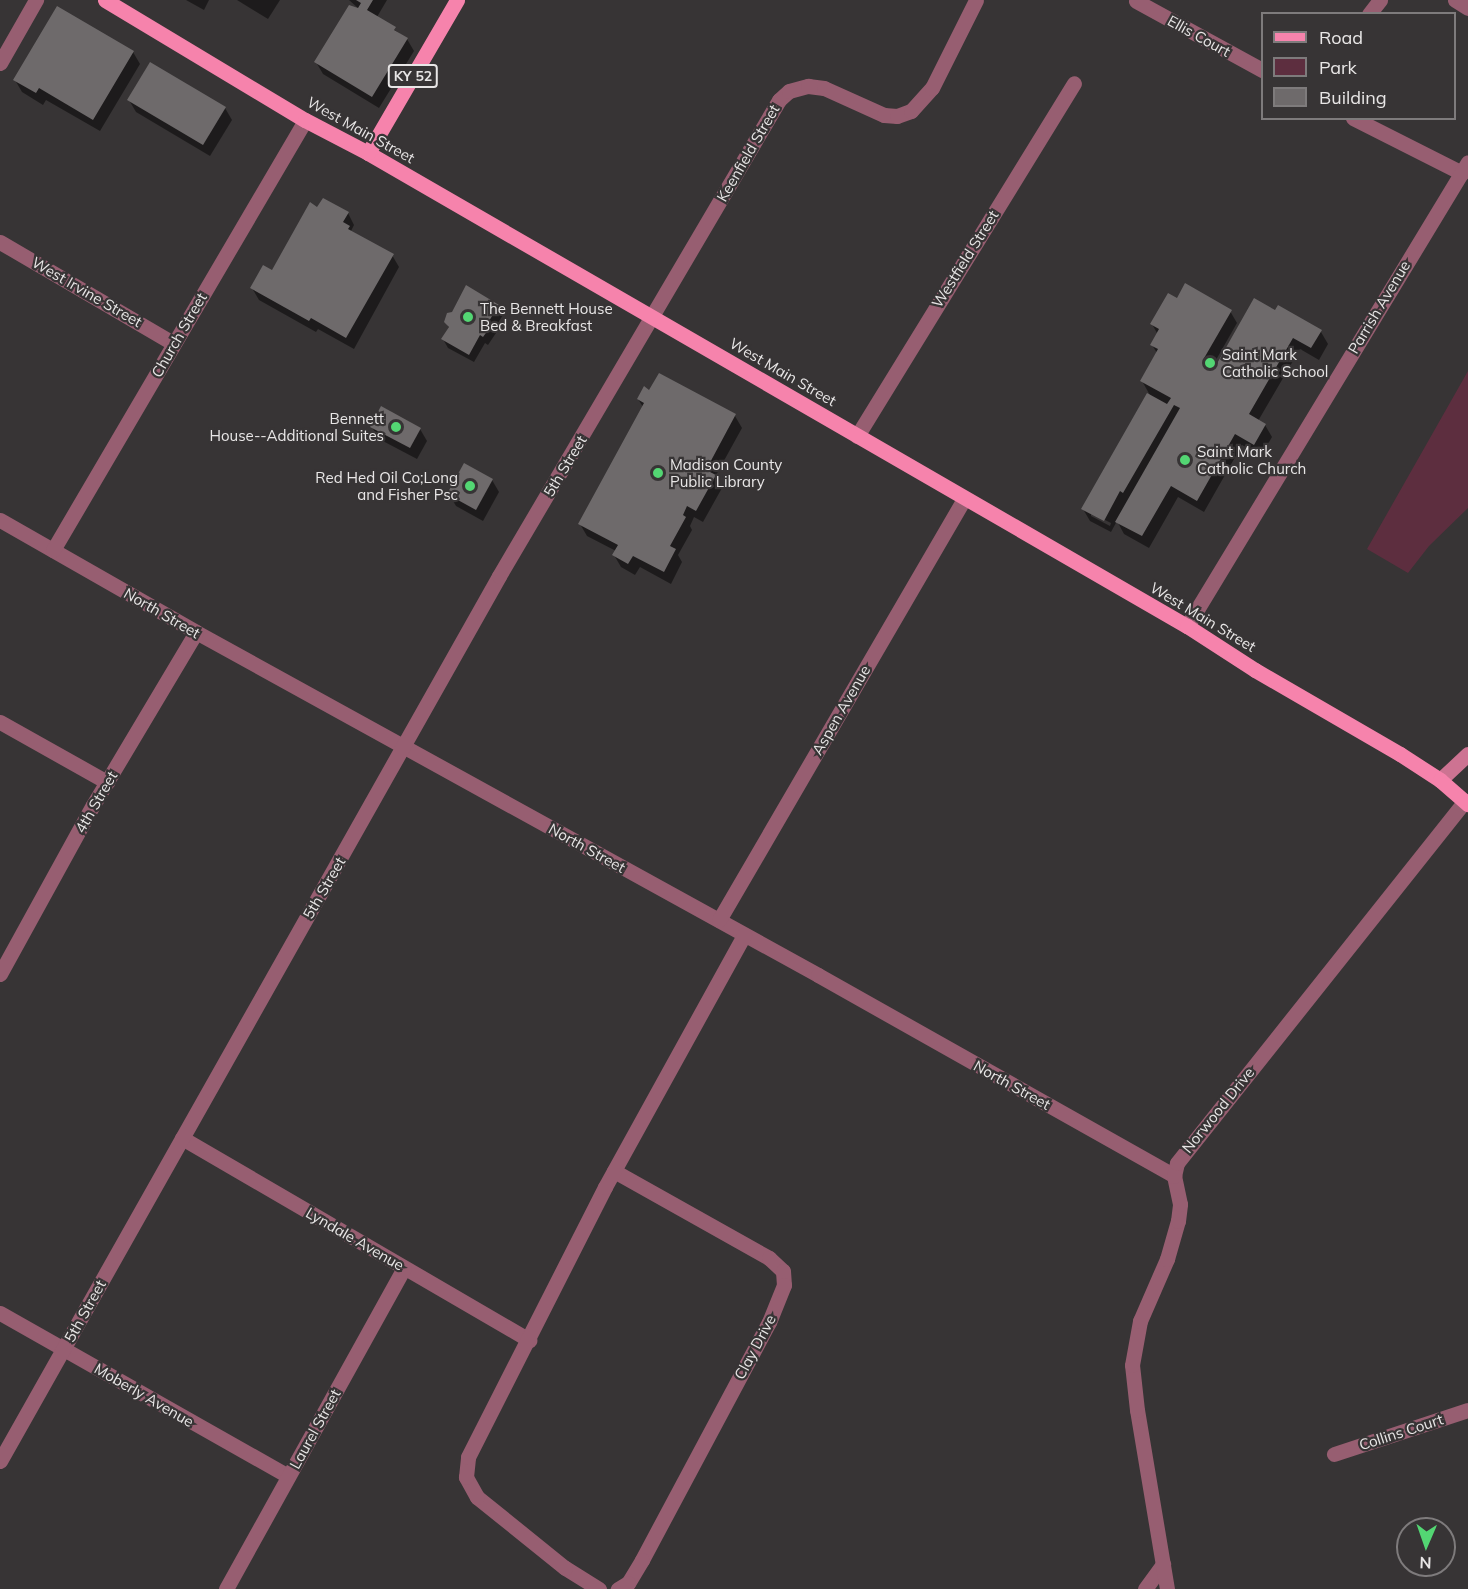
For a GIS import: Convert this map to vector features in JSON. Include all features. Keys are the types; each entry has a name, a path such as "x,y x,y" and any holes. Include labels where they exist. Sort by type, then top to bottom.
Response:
{"main road":[{"name":"West Main Street","path":"105,0 305,120 369,153 1187,626 1440,780 1467,802"},
{"name":"KY 52","path":"369,153 457,0"},
{"path":"1440,780 1468,754"}],"street":[{"path":"0,63 36,0"},
{"name":"Keenfield Street","path":"652,317 779,100 789,91 808,86 825,88 884,114 897,116 911,111 932,88 976,0"},
{"path":"1371,12 1380,0"},
{"path":"1455,0 1468,8"},
{"name":"Ellis Court","path":"1136,1 1261,69"},
{"name":"Westfield Street","path":"857,436 1074,83"},
{"name":"Church Street","path":"53,550 305,120"},
{"path":"1358,120 1465,167"},
{"name":"Parrish Avenue","path":"1187,626 1465,167"},
{"name":"West Irvine Street","path":"0,242 173,342"},
{"name":"5th Street","path":"0,1461 499,576 652,317"},
{"name":"Aspen Avenue","path":"719,920 964,499"},
{"name":"North Street","path":"0,520 196,632 719,920 1174,1176"},
{"name":"4th Street","path":"0,974 107,782 196,632"},
{"path":"0,722 107,782"},
{"name":"Norwood Drive","path":"1174,1176 1177,1163 1204,1125 1467,802"},
{"path":"599,1589 565,1568 491,1509 469,1485 466,1471 468,1457 614,1171 744,935"},
{"name":"Lyndale Avenue","path":"182,1138 529,1340"},
{"name":"Clay Drive","path":"614,1171 770,1258 783,1271 784,1285 769,1322 642,1560 628,1583 618,1589"},
{"path":"1167,1589 1132,1365 1140,1321 1167,1259 1178,1221 1180,1204 1174,1176"},
{"name":"Laurel Street","path":"226,1589 404,1268"},
{"name":"Moberly Avenue","path":"0,1313 288,1476"},
{"name":"Collins Court","path":"1334,1454 1468,1410"},
{"path":"1145,1589 1163,1564"}],"green space":[{"path":"1468,371 1468,508 1429,546 1408,573 1367,549"}],"building":[{"path":"356,0 373,0 367,10 396,27 394,30 408,38 372,97 314,62 349,5 358,8 361,3"},
{"path":"57,6 134,51 93,120 39,88 36,93 13,80"},
{"path":"150,62 226,107 203,145 127,100"},
{"path":"323,198 349,212 343,222 350,226 348,229 394,254 346,338 311,318 309,321 250,288 263,265 272,270 310,202 317,207"},
{"path":"1185,283 1232,310 1203,360 1215,367 1254,298 1275,310 1278,305 1322,330 1311,348 1293,338 1249,414 1266,424 1254,445 1235,434 1197,501 1171,486 1142,536 1115,522 1180,408 1174,405 1123,493 1120,491 1104,521 1081,509 1147,393 1167,404 1171,398 1140,381 1158,349 1150,345 1159,329 1150,324 1168,293 1177,298"},
{"name":"The Bennett House Bed & Breakfast","path":"466,285 499,305 489,321 493,323 483,337 480,335 469,355 441,339 449,327 444,322 447,313 452,312"},
{"name":"Madison County Public Library","path":"659,373 736,414 706,470 716,475 696,511 687,506 683,515 686,517 670,546 676,549 664,572 633,556 628,564 612,555 618,545 578,524 644,403 637,399 644,386 649,390"},
{"name":"Bennett House--Additional Suites","path":"381,406 421,428 410,448 370,427"},
{"name":"Red Hed Oil Co;Long and Fisher Psc","path":"464,463 493,479 476,510 447,494"}],"place":[{"name":"The Bennett House Bed & Breakfast","path":"468,317"},
{"name":"Saint Mark Catholic School","path":"1210,363"},
{"name":"Bennett House--Additional Suites","path":"396,427"},
{"name":"Saint Mark Catholic Church","path":"1185,460"},
{"name":"Madison County Public Library","path":"658,473"},
{"name":"Red Hed Oil Co;Long and Fisher Psc","path":"470,486"}]}
